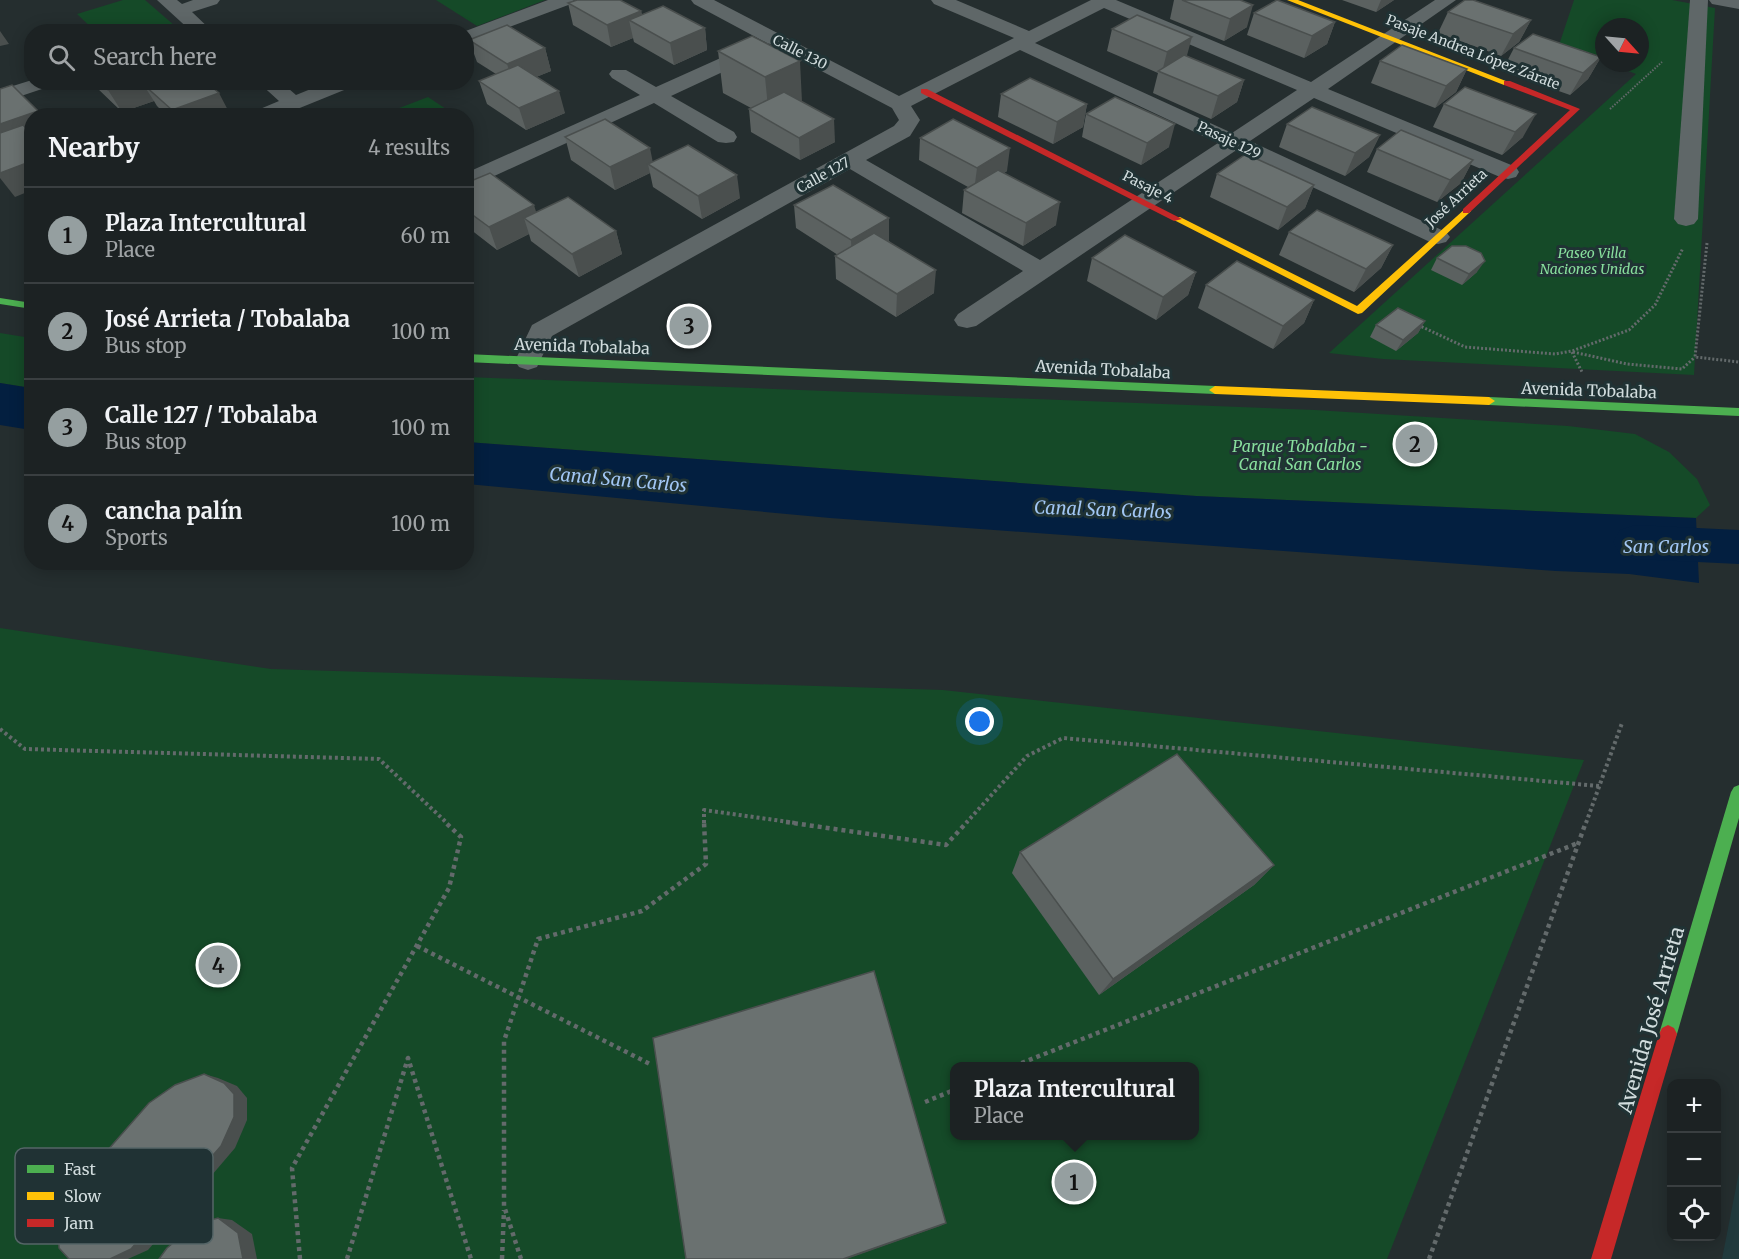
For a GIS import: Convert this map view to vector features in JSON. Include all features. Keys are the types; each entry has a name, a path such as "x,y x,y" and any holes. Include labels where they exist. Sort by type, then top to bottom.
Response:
{"main road":[{"name":"Pasaje Andrea López Zárate","path":"1291,0 1576,109"},
{"name":"Pasaje 4","path":"924,91 1143,203 1363,307"},
{"name":"José Arrieta","path":"1363,307 1576,109"},
{"path":"0,301 24,305"},
{"name":"Avenida Tobalaba","path":"474,358 1739,412"},
{"name":"Avenida José Arrieta","path":"1601,1259 1739,792"}],"street":[{"path":"172,5 211,0"},
{"path":"474,34 565,0"},
{"name":"Calle 130","path":"700,0 899,104"},
{"name":"Pasaje 129","path":"940,0 1234,142 1438,237"},
{"path":"967,320 1447,0"},
{"path":"1686,219 1699,0"},
{"path":"1718,0 1739,4"},
{"path":"899,104 1104,1 1508,172"},
{"path":"172,5 193,24"},
{"path":"474,178 777,40"},
{"path":"619,74 726,137"},
{"path":"0,98 24,89"},
{"path":"278,90 293,103"},
{"path":"280,108 326,90"},
{"name":"Calle 127","path":"528,361 541,331 902,131 910,120 899,104"},
{"path":"850,160 1041,271"}],"path":[{"path":"1363,307 1465,348 1555,354 1572,351 1629,330 1655,305 1682,250 1686,219 1709,225 1695,357 1682,369 1651,368 1617,363 1572,351"},
{"path":"1695,357 1739,362"},
{"path":"1429,1259 1622,723"},
{"path":"0,729 25,749 380,759 461,837 449,888 292,1168 300,1259"},
{"path":"502,1259 504,1041 538,939 642,911 706,864 704,810 946,845 1028,756 1064,738 1599,786"},
{"path":"1024,1062 1578,843"},
{"path":"417,946 652,1065"},
{"path":"347,1259 408,1058 471,1259"},
{"path":"925,1102 950,1092"},
{"path":"504,1206 521,1259"}],"shaded area":[{"path":"1739,1172 1739,1259 1722,1259"}],"green space":[{"path":"123,0 145,0 173,24 88,24 77,14"},
{"path":"436,0 545,0 477,26"},
{"name":"Paseo Villa Naciones Unidas","path":"1574,0 1672,0 1715,8 1694,375 1383,359 1329,353 1636,74 1631,72 1649,72 1649,18 1595,18 1595,58 1559,45"},
{"path":"428,97 444,108 399,108"},
{"path":"0,333 24,337 24,387 0,383"},
{"name":"Parque Tobalaba - Canal San Carlos","path":"474,377 1315,410 1568,426 1635,434 1669,452 1697,479 1710,505 1696,518 1196,496 474,443"},
{"path":"0,628 271,669 943,690 1584,760 1387,1259 0,1259"}],"water":[{"path":"0,383 24,387 24,429 0,425"},
{"name":"San Carlos","path":"474,443 1196,496 1696,518 1699,583 1629,574 1556,571 830,518 474,485"}],"building":[{"path":"577,0 620,0 641,11 607,25 568,3"},
{"path":"1182,0 1240,0 1253,5 1230,19"},
{"path":"1277,0 1335,22 1312,36 1254,13"},
{"path":"1465,0 1473,0 1531,20 1513,34 1448,12"},
{"path":"663,6 705,28 670,43 629,20"},
{"path":"1137,15 1192,37 1167,52 1112,29"},
{"path":"507,25 545,48 507,64 474,43 474,38"},
{"path":"1533,34 1595,55 1595,62 1583,73 1514,48"},
{"path":"752,36 800,61 765,77 718,51"},
{"path":"1402,45 1467,69 1446,86 1380,61"},
{"path":"1184,55 1244,80 1218,96 1158,71"},
{"path":"518,65 559,91 519,108 479,81"},
{"path":"1030,78 1087,104 1057,122 1001,94"},
{"path":"12,85 35,108 24,108 24,116 0,124 0,89"},
{"path":"1465,87 1536,114 1515,132 1444,104"},
{"path":"150,90 215,90 219,93 178,108 170,108"},
{"path":"784,92 834,119 799,138 749,109"},
{"path":"1115,97 1175,124 1147,143 1086,114"},
{"path":"1312,107 1380,135 1355,153 1287,124"},
{"path":"605,119 650,148 610,167 565,137"},
{"path":"953,119 1010,148 977,168 920,138"},
{"path":"24,126 24,164 0,173 0,133"},
{"path":"1401,130 1473,160 1450,180 1377,149"},
{"path":"688,145 737,175 698,196 648,164"},
{"path":"1246,154 1314,185 1287,207 1217,174"},
{"path":"998,170 1060,202 1026,223 964,190"},
{"path":"490,173 534,205 489,227 474,216 474,180"},
{"path":"833,185 889,218 851,240 794,205"},
{"path":"568,197 616,231 572,254 524,218"},
{"path":"1317,210 1393,245 1366,269 1289,232"},
{"path":"874,233 936,270 897,294 835,256"},
{"path":"1125,235 1196,272 1163,297 1092,258"},
{"path":"1452,246 1466,246 1481,253 1485,261 1469,274 1437,258"},
{"path":"1237,261 1314,300 1283,326 1206,285"},
{"path":"1398,308 1425,321 1403,340 1376,325"},
{"path":"1177,754 1274,865 1113,979 1020,852"},
{"path":"874,971 946,1223 843,1259 686,1259 653,1038"},
{"path":"204,1074 224,1083 234,1094 234,1117 221,1146 213,1155 213,1148 110,1148 149,1103 175,1085"},
{"path":"218,1218 238,1233 243,1259 159,1259 172,1244 213,1244 213,1219"},
{"path":"59,1244 135,1244 131,1249 110,1259 69,1259 59,1248"}],"waterway":[{"name":"Canal San Carlos","path":"1635,542 1739,547"}],"traffic: fast":[{"path":"0,301 24,305"},
{"path":"474,358 1215,390"},
{"path":"1489,401 1739,412"},
{"path":"1668,1034 1739,792"}],"traffic: slow":[{"path":"1291,0 1507,83"},
{"path":"1177,219 1358,311 1466,211"},
{"path":"1215,390 1489,401"}],"traffic: jam":[{"path":"1466,211 1576,109 1507,83"},
{"path":"924,91 1177,219"},
{"path":"1601,1259 1668,1034"}],"place":[{"name":"Calle 127 / Tobalaba","path":"689,326"},
{"name":"José Arrieta / Tobalaba","path":"1415,444"},
{"name":"cancha palín","path":"218,965"},
{"name":"Plaza Intercultural","path":"1074,1182"}]}
